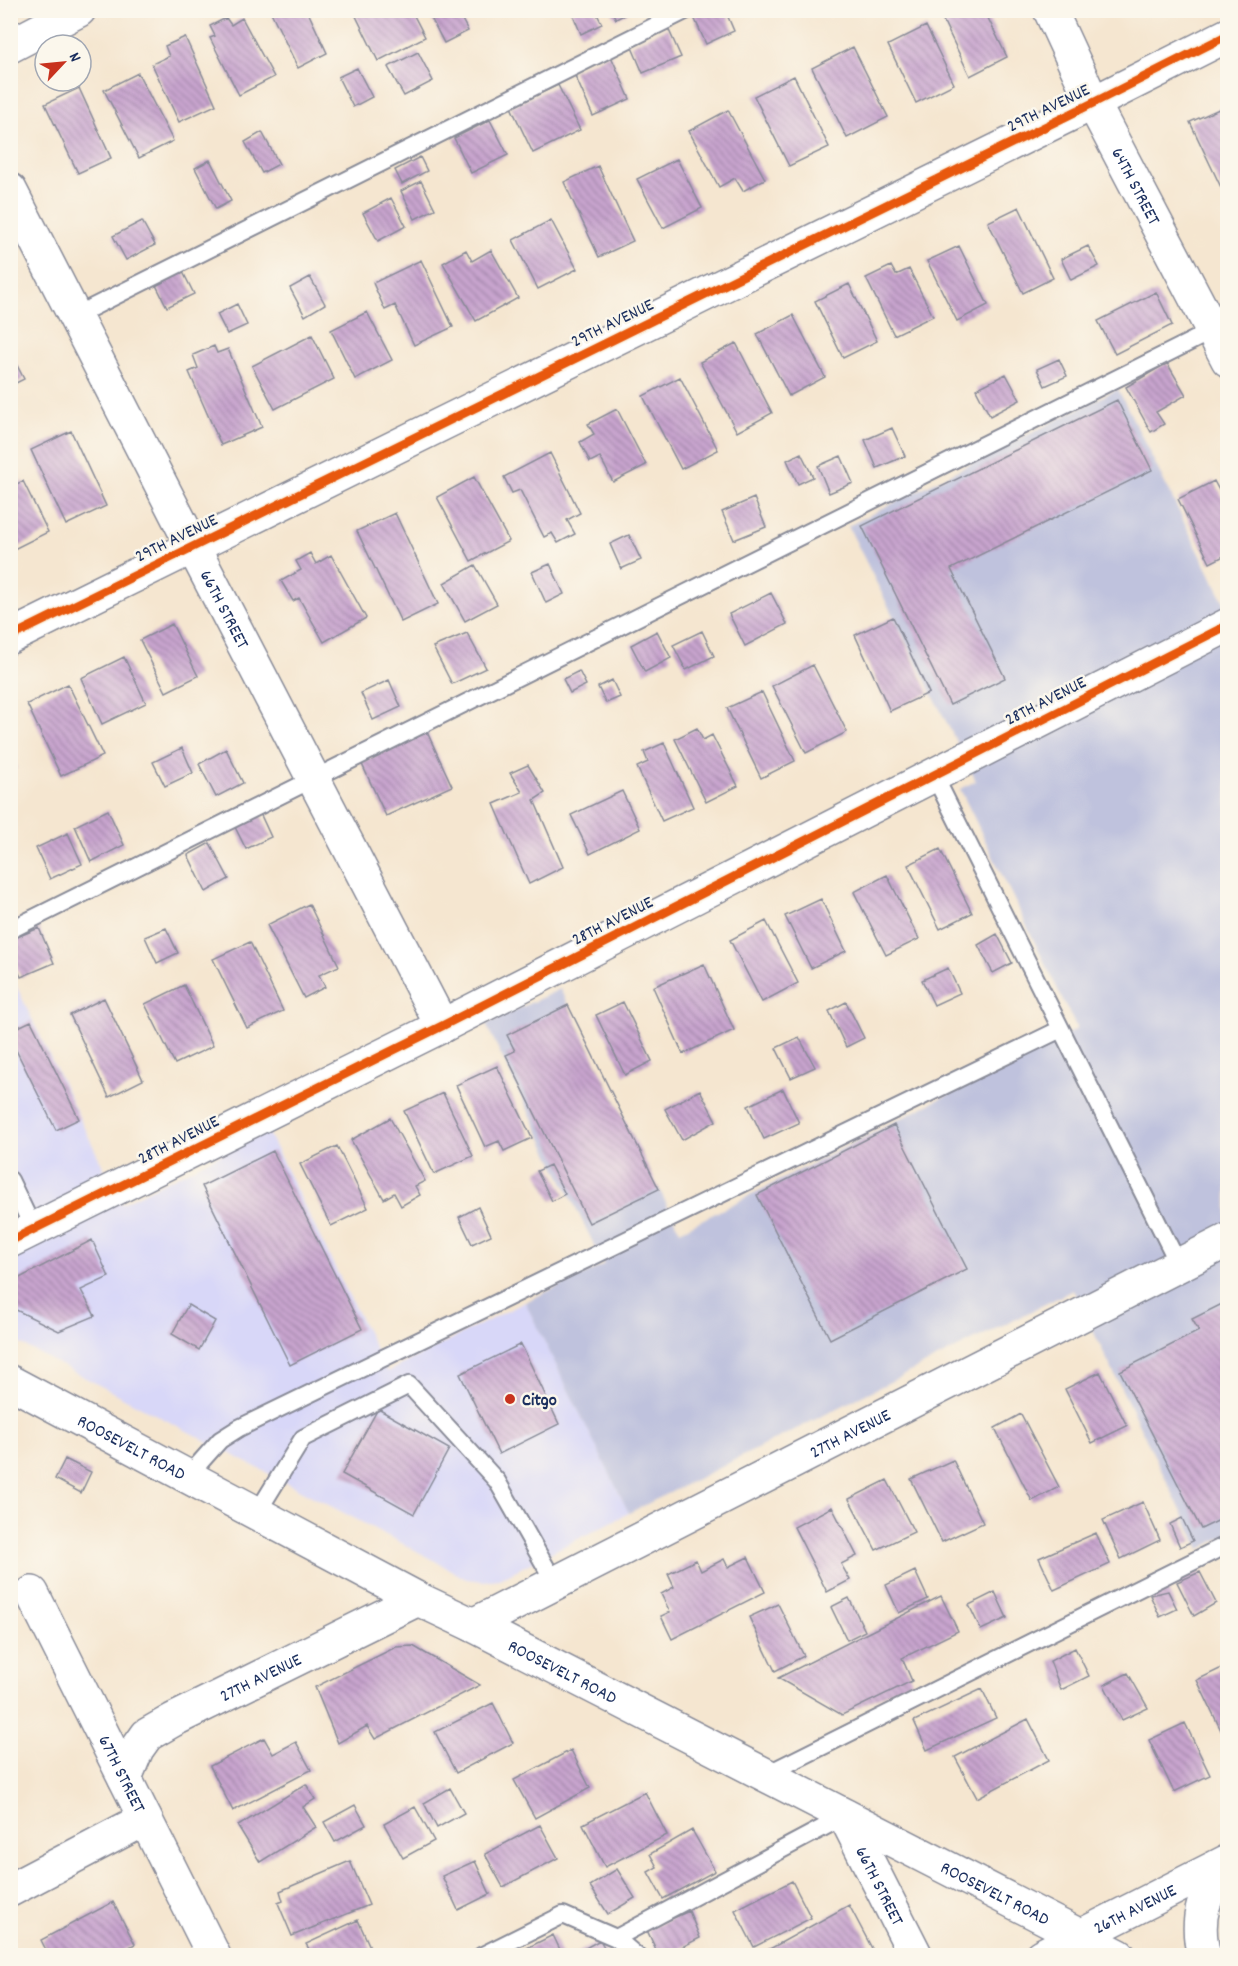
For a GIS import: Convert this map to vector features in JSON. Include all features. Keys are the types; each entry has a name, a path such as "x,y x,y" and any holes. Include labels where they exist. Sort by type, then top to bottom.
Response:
{"street":[{"path":"10,46 79,10"},
{"name":"64TH STREET","path":"1050,10 1093,103 1220,327 1227,360"},
{"name":"29TH AVENUE","path":"10,637 1227,35"},
{"name":"66TH STREET","path":"10,190 442,1026"},
{"name":"28TH AVENUE","path":"22,1236 442,1026 1227,626"},
{"name":"27TH AVENUE","path":"473,1625 1227,1240"},
{"name":"ROOSEVELT ROAD","path":"10,1382 418,1599 1119,1956"},
{"name":"67TH STREET","path":"32,1593 214,1956"},
{"name":"27TH AVENUE","path":"125,1779 136,1749 147,1735 172,1720 418,1599"},
{"name":"66TH STREET","path":"845,1816 916,1956"},
{"path":"10,1890 145,1819"},
{"path":"1204,1956 1200,1916 1204,1898 1227,1862"},
{"name":"26TH AVENUE","path":"1041,1956 1227,1862"}],"lane":[{"path":"75,316 687,10"},
{"path":"10,930 1220,327"},
{"path":"934,775 1179,1265"},
{"path":"188,1476 220,1440 239,1428 1061,1029"},
{"path":"10,1180 22,1236"},
{"path":"257,1513 303,1438 409,1385 497,1481 555,1583"},
{"path":"765,1775 1227,1544"},
{"path":"616,1938 845,1816"},
{"path":"481,1956 563,1915 616,1938 637,1956"}],"shaded area":[{"path":"1118,389 1227,608 1227,1535 1200,1549 1073,1290 629,1513 525,1302 604,1265 486,1024 560,989 680,1231 1077,1029 960,789 976,781 848,526"},
{"path":"10,973 121,1204 267,1131 387,1372 525,1302 629,1513 499,1579 484,1581 466,1579 11,1339"}],"building":[{"path":"270,10 307,10 327,53 298,68"},
{"path":"353,10 411,10 425,37 378,61"},
{"path":"427,10 457,10 468,31 444,43"},
{"path":"571,10 595,10 602,24 581,34"},
{"path":"611,10 627,10 628,13 616,19"},
{"path":"701,10 725,10 734,31 706,44 693,15"},
{"path":"957,10 984,10 1007,57 970,76 942,18"},
{"path":"226,18 231,25 242,18 274,77 239,95 210,38 215,36 210,26"},
{"path":"926,26 954,84 916,103 888,45"},
{"path":"668,28 681,57 643,73 631,45"},
{"path":"185,37 216,105 179,122 152,64 169,56 165,46"},
{"path":"853,47 888,117 847,138 812,68"},
{"path":"418,52 433,81 404,96 388,67"},
{"path":"610,54 630,99 593,116 573,71"},
{"path":"357,68 372,97 353,107 338,77"},
{"path":"138,73 173,141 139,158 104,90"},
{"path":"794,76 829,147 789,166 754,96"},
{"path":"558,85 580,130 533,153 511,107"},
{"path":"68,93 81,93 111,158 78,173 45,104"},
{"path":"1228,105 1228,202 1190,122"},
{"path":"728,110 765,179 743,191 735,178 719,187 689,131"},
{"path":"490,120 508,155 471,173 454,138"},
{"path":"262,132 279,164 262,173 245,142"},
{"path":"420,157 427,171 402,184 395,170"},
{"path":"677,159 702,208 663,228 637,179"},
{"path":"210,160 231,201 216,209 195,168"},
{"path":"598,166 633,241 599,257 564,182"},
{"path":"421,181 435,209 415,219 401,191"},
{"path":"391,198 406,226 378,241 363,213"},
{"path":"1019,207 1053,278 1023,293 988,222"},
{"path":"551,220 577,269 538,289 513,240"},
{"path":"142,221 155,245 126,260 113,236"},
{"path":"959,246 988,305 957,321 927,261"},
{"path":"1088,246 1099,266 1071,280 1061,259"},
{"path":"466,250 472,261 491,250 518,298 476,321 443,263"},
{"path":"421,260 453,327 414,345 395,305 385,310 373,283"},
{"path":"180,266 194,294 167,307 153,279"},
{"path":"891,266 896,275 909,269 933,316 894,335 866,278"},
{"path":"310,277 325,304 305,316 290,288"},
{"path":"849,284 877,341 843,358 815,301"},
{"path":"1156,292 1172,325 1115,354 1098,321"},
{"path":"237,304 247,325 227,334 217,314"},
{"path":"367,312 392,360 355,379 331,330"},
{"path":"793,315 825,377 789,396 757,334"},
{"path":"312,335 334,379 275,409 252,366"},
{"path":"736,343 772,413 737,432 700,362"},
{"path":"214,346 217,353 228,349 262,427 221,445 189,372 198,368 193,355"},
{"path":"10,352 24,379 10,386"},
{"path":"1059,359 1067,376 1045,386 1037,369"},
{"path":"1167,363 1186,395 1156,412 1164,424 1151,432 1126,387"},
{"path":"1006,374 1020,400 990,416 976,389"},
{"path":"680,377 718,450 681,469 643,396"},
{"path":"1117,400 1152,470 951,569 1005,678 950,705 862,526"},
{"path":"617,409 646,465 613,482 600,457 590,462 580,442 594,434 588,424"},
{"path":"892,428 905,456 877,468 865,440"},
{"path":"71,431 106,506 66,525 31,450"},
{"path":"550,453 580,513 567,520 575,534 558,543 552,533 544,537 520,490 512,493 504,477"},
{"path":"801,453 813,477 798,484 787,460"},
{"path":"841,456 853,483 829,493 818,466"},
{"path":"474,477 509,541 471,561 437,497"},
{"path":"23,481 48,532 12,550 10,546 10,487"},
{"path":"1214,481 1228,507 1228,554 1210,563 1178,499"},
{"path":"754,498 766,527 734,540 722,512"},
{"path":"395,513 438,604 401,622 357,531"},
{"path":"629,535 641,560 621,569 610,544"},
{"path":"310,553 316,564 331,555 366,618 324,642 299,598 293,601 281,581 301,570 296,561"},
{"path":"550,564 564,594 546,603 532,572"},
{"path":"475,565 497,604 465,621 444,583"},
{"path":"771,593 787,624 745,646 729,614"},
{"path":"893,617 929,693 890,711 855,635"},
{"path":"172,624 198,676 166,692 140,640"},
{"path":"657,631 671,658 645,672 631,645"},
{"path":"702,631 714,656 686,670 673,645"},
{"path":"467,633 486,668 452,684 433,647"},
{"path":"124,657 146,703 102,724 81,678"},
{"path":"813,665 847,732 806,753 772,686"},
{"path":"579,671 586,685 570,693 563,679"},
{"path":"389,680 401,707 373,720 361,693"},
{"path":"612,680 620,697 606,703 598,687"},
{"path":"68,684 103,756 61,776 27,704"},
{"path":"762,692 795,761 761,778 727,708"},
{"path":"697,728 703,740 712,735 738,786 706,802 675,739"},
{"path":"427,732 452,786 386,816 361,762"},
{"path":"664,743 693,807 662,821 637,767 648,762 644,752"},
{"path":"182,748 193,773 165,786 153,762"},
{"path":"226,749 243,783 216,797 199,764"},
{"path":"10,754 17,768 10,771"},
{"path":"528,765 545,793 534,800 563,867 529,884 494,804 522,792 510,773"},
{"path":"622,791 640,829 590,854 571,815"},
{"path":"108,810 124,845 91,862 75,826"},
{"path":"259,811 271,837 246,849 233,823"},
{"path":"68,833 82,864 50,879 36,848"},
{"path":"210,843 229,879 206,892 188,855"},
{"path":"940,849 972,913 940,929 908,865"},
{"path":"887,875 919,939 886,955 854,892"},
{"path":"821,899 846,951 811,968 785,916"},
{"path":"309,904 339,966 319,975 325,987 304,998 267,925"},
{"path":"766,921 798,983 762,1002 730,940"},
{"path":"39,928 54,963 21,977 10,953 10,940"},
{"path":"166,928 178,953 157,963 145,937"},
{"path":"997,934 1012,963 993,973 978,945"},
{"path":"250,942 283,1011 247,1028 213,959"},
{"path":"704,964 734,1030 683,1054 653,987"},
{"path":"948,968 960,993 934,1005 922,980"},
{"path":"184,985 213,1046 175,1064 145,1004"},
{"path":"104,998 143,1080 109,1097 70,1015"},
{"path":"623,1002 652,1061 625,1075 596,1015"},
{"path":"846,1002 864,1038 846,1047 829,1011"},
{"path":"568,1005 659,1189 589,1223 506,1055 515,1051 507,1035"},
{"path":"31,1021 79,1119 56,1130 10,1038 10,1031"},
{"path":"799,1037 815,1067 791,1078 776,1048"},
{"path":"497,1066 532,1138 504,1151 499,1141 485,1147 456,1085"},
{"path":"783,1089 799,1123 764,1139 748,1106"},
{"path":"700,1090 716,1121 682,1140 665,1109"},
{"path":"443,1093 473,1156 434,1174 404,1111"},
{"path":"390,1118 425,1181 415,1186 420,1195 401,1206 394,1193 384,1199 351,1140"},
{"path":"894,1125 967,1269 830,1339 757,1195"},
{"path":"337,1146 368,1208 331,1226 300,1164"},
{"path":"273,1151 362,1329 290,1365 202,1186"},
{"path":"550,1165 565,1194 552,1201 537,1171"},
{"path":"478,1207 491,1235 472,1244 459,1217"},
{"path":"92,1240 109,1277 81,1290 95,1316 59,1331 10,1307 10,1283"},
{"path":"1228,1301 1228,1516 1201,1529 1120,1371 1199,1331 1192,1319"},
{"path":"188,1305 215,1321 199,1350 172,1334"},
{"name":"Citgo","path":"521,1344 559,1424 499,1454 460,1374"},
{"path":"1100,1372 1127,1426 1092,1443 1065,1389"},
{"path":"378,1409 449,1449 414,1514 342,1474"},
{"path":"1021,1414 1059,1487 1032,1501 995,1428"},
{"path":"65,1459 91,1472 81,1493 55,1479"},
{"path":"953,1460 983,1523 942,1542 911,1479"},
{"path":"887,1480 914,1532 876,1550 849,1499"},
{"path":"1143,1502 1160,1540 1121,1559 1103,1520"},
{"path":"832,1507 857,1556 841,1564 850,1580 827,1592 794,1527"},
{"path":"1182,1518 1193,1541 1180,1547 1170,1524"},
{"path":"1096,1533 1110,1564 1054,1590 1039,1558"},
{"path":"748,1557 765,1592 672,1639 661,1616 670,1612 661,1594 674,1587 668,1574 696,1560 701,1571 724,1559 728,1567"},
{"path":"915,1571 928,1599 899,1613 886,1585"},
{"path":"1200,1572 1216,1603 1194,1616 1177,1582"},
{"path":"1168,1591 1177,1609 1160,1617 1150,1595"},
{"path":"995,1592 1007,1618 981,1630 969,1605"},
{"path":"941,1596 958,1631 902,1658 912,1681 842,1715 778,1678"},
{"path":"849,1598 865,1631 847,1640 831,1607"},
{"path":"778,1604 804,1656 775,1671 749,1617"},
{"path":"413,1646 480,1685 375,1739 367,1726 338,1743 315,1687 396,1647"},
{"path":"1075,1648 1089,1676 1061,1690 1050,1661"},
{"path":"1228,1665 1228,1745 1197,1680"},
{"path":"1128,1673 1148,1708 1122,1720 1104,1685"},
{"path":"982,1689 996,1718 927,1750 914,1721"},
{"path":"493,1703 513,1743 456,1773 435,1732"},
{"path":"1028,1719 1049,1760 977,1798 955,1757"},
{"path":"1185,1723 1210,1775 1174,1792 1149,1740"},
{"path":"264,1738 273,1754 296,1742 311,1770 233,1811 210,1766"},
{"path":"571,1750 590,1788 535,1818 514,1780"},
{"path":"306,1784 315,1799 303,1807 316,1827 260,1862 238,1826"},
{"path":"450,1788 464,1813 437,1828 424,1803"},
{"path":"645,1792 667,1835 605,1867 583,1824"},
{"path":"355,1805 366,1825 335,1842 324,1822"},
{"path":"415,1807 434,1841 403,1858 384,1824"},
{"path":"540,1825 558,1858 503,1887 485,1854"},
{"path":"692,1830 715,1871 663,1899 648,1872 657,1867 650,1854"},
{"path":"350,1861 369,1905 292,1936 278,1903 283,1901 280,1891"},
{"path":"475,1861 490,1894 458,1910 442,1876"},
{"path":"617,1869 635,1898 608,1914 590,1886"},
{"path":"792,1881 811,1918 754,1947 735,1910"},
{"path":"113,1902 135,1944 114,1956 49,1956 41,1940"},
{"path":"849,1905 876,1956 757,1956"},
{"path":"689,1911 700,1938 664,1956 659,1956 647,1930"},
{"path":"358,1920 374,1956 305,1956 303,1952 309,1949 306,1944"},
{"path":"553,1935 563,1956 511,1956"},
{"path":"600,1940 609,1956 571,1956"}],"cycle path":[{"path":"10,637 1228,35"},
{"path":"10,1241 442,1026 1228,625"}],"place":[{"name":"Citgo","path":"510,1399"}]}
